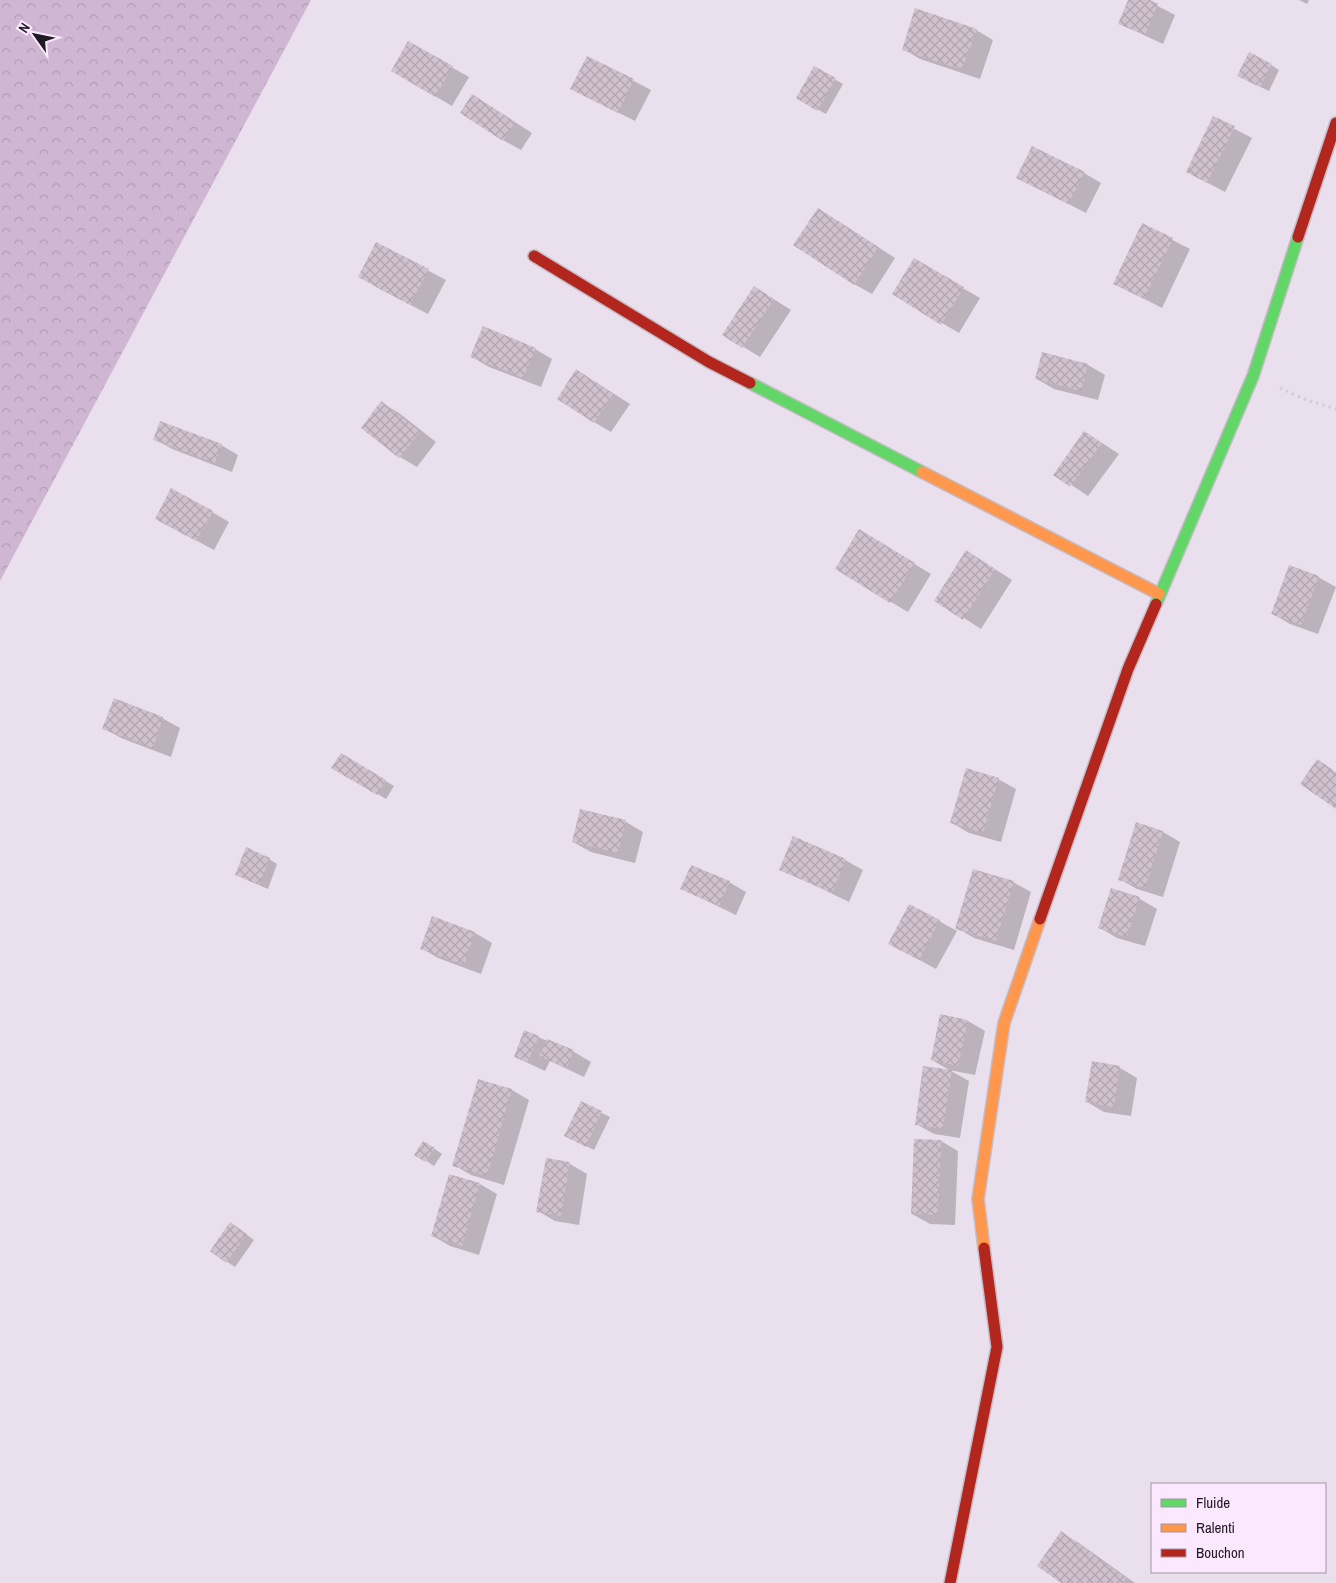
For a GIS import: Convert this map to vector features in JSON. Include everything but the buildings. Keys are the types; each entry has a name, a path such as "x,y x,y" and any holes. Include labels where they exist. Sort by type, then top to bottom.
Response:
{"street":[{"path":"950,1583 997,1347 978,1198 1004,1023 1128,669 1252,376 1336,123"},
{"path":"534,256 709,362 1160,594"}],"path":[{"path":"1252,376 1304,399 1336,409"}],"green space":[{"path":"0,0 311,0 0,581"}],"traffic: fast":[{"path":"1156,604 1253,376 1298,237"},
{"path":"750,383 922,472"}],"traffic: slow":[{"path":"922,472 1159,594"},
{"path":"984,1248 978,1199 1004,1023 1040,919"}],"traffic: jam":[{"path":"1298,237 1336,123"},
{"path":"534,256 709,362 750,383"},
{"path":"1040,919 1128,669 1156,604"},
{"path":"950,1583 997,1347 984,1248"}]}
